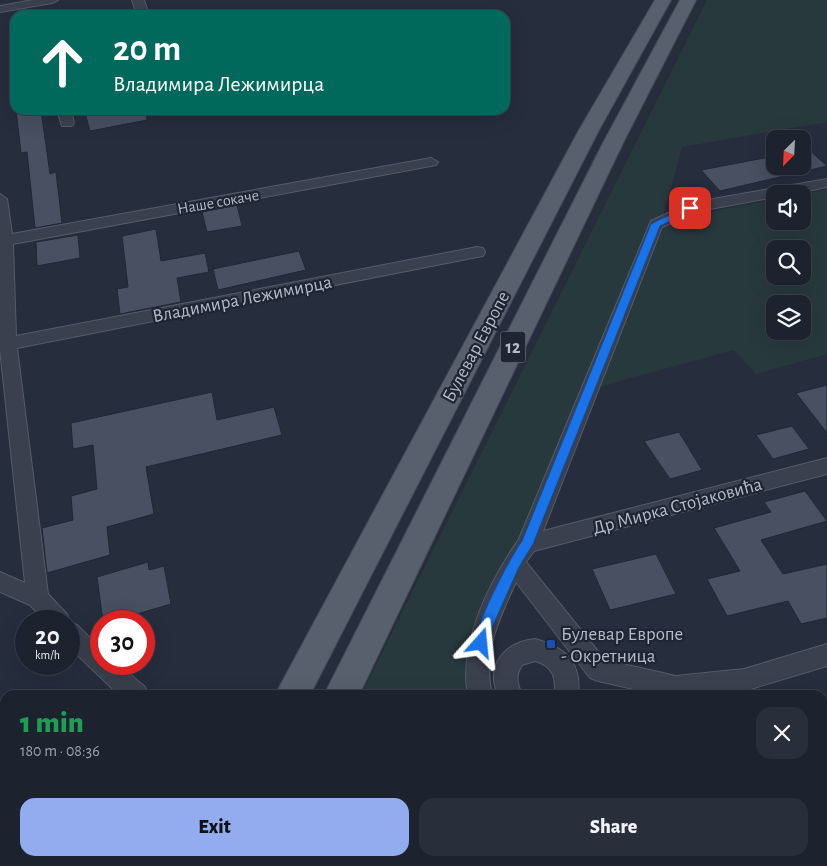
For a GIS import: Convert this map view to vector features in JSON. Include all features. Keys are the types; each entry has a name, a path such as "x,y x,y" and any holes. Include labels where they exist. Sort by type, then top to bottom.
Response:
{"main road":[{"name":"Булевар Европе","path":"295,690 589,130 663,0"},
{"name":"Булевар Европе","path":"344,690 613,142 688,0"}],"street":[{"path":"0,9 14,3 47,1"},
{"name":"Наше сокаче","path":"5,240 431,162"},
{"path":"478,690 474,678 484,630 514,563 527,544 656,224 690,208 827,183"},
{"path":"0,199 5,240 8,344 38,598"},
{"name":"Владимира Лежимирца","path":"8,344 477,252"},
{"name":"Др Мирка Стојаковића","path":"527,544 827,466"},
{"path":"514,563 598,670"},
{"path":"0,582 38,598 49,610"},
{"path":"80,643 90,653"},
{"path":"507,690 505,674 508,666 520,653 539,650 548,653 556,659 566,685 598,670 676,687 744,680 827,655"},
{"path":"114,675 131,690"}],"shaded area":[{"path":"707,0 827,0 827,122 781,130 766,130 766,133 682,147 662,221 766,201 766,230 811,230 811,192 827,189 827,354 756,374 734,350 598,387 471,690 363,690"}],"building":[{"path":"17,115 42,115 50,174 56,172 62,223 35,228 27,152 21,153"},
{"path":"86,115 146,115 147,120 90,131"},
{"path":"811,152 827,166 811,170"},
{"path":"766,158 766,175 788,175 720,191 701,170"},
{"path":"237,205 242,226 207,232 202,212"},
{"path":"156,229 161,261 205,253 209,272 177,278 181,302 120,314 117,289 128,287 122,236"},
{"path":"78,235 80,258 37,266 36,242"},
{"path":"299,251 306,270 218,290 213,269"},
{"path":"827,385 827,433 796,393"},
{"path":"212,392 217,420 274,407 282,435 146,467 154,514 107,527 110,555 47,573 42,528 73,520 71,496 97,489 93,445 73,449 71,423"},
{"path":"792,426 809,449 773,459 756,435"},
{"path":"679,432 702,470 670,479 644,441"},
{"path":"805,491 827,521 761,540 783,574 827,564 827,618 801,624 788,601 727,616 707,579 740,571 714,528 771,512 764,502"},
{"path":"656,554 676,594 610,610 592,569"},
{"path":"148,562 149,570 164,566 171,604 151,610 102,610 97,577"}],"place":[{"name":"Булевар Европе - Окретница","path":"551,644"}],"route":[{"path":"481,643 484,630 514,563 527,544 656,224 690,208"}]}
